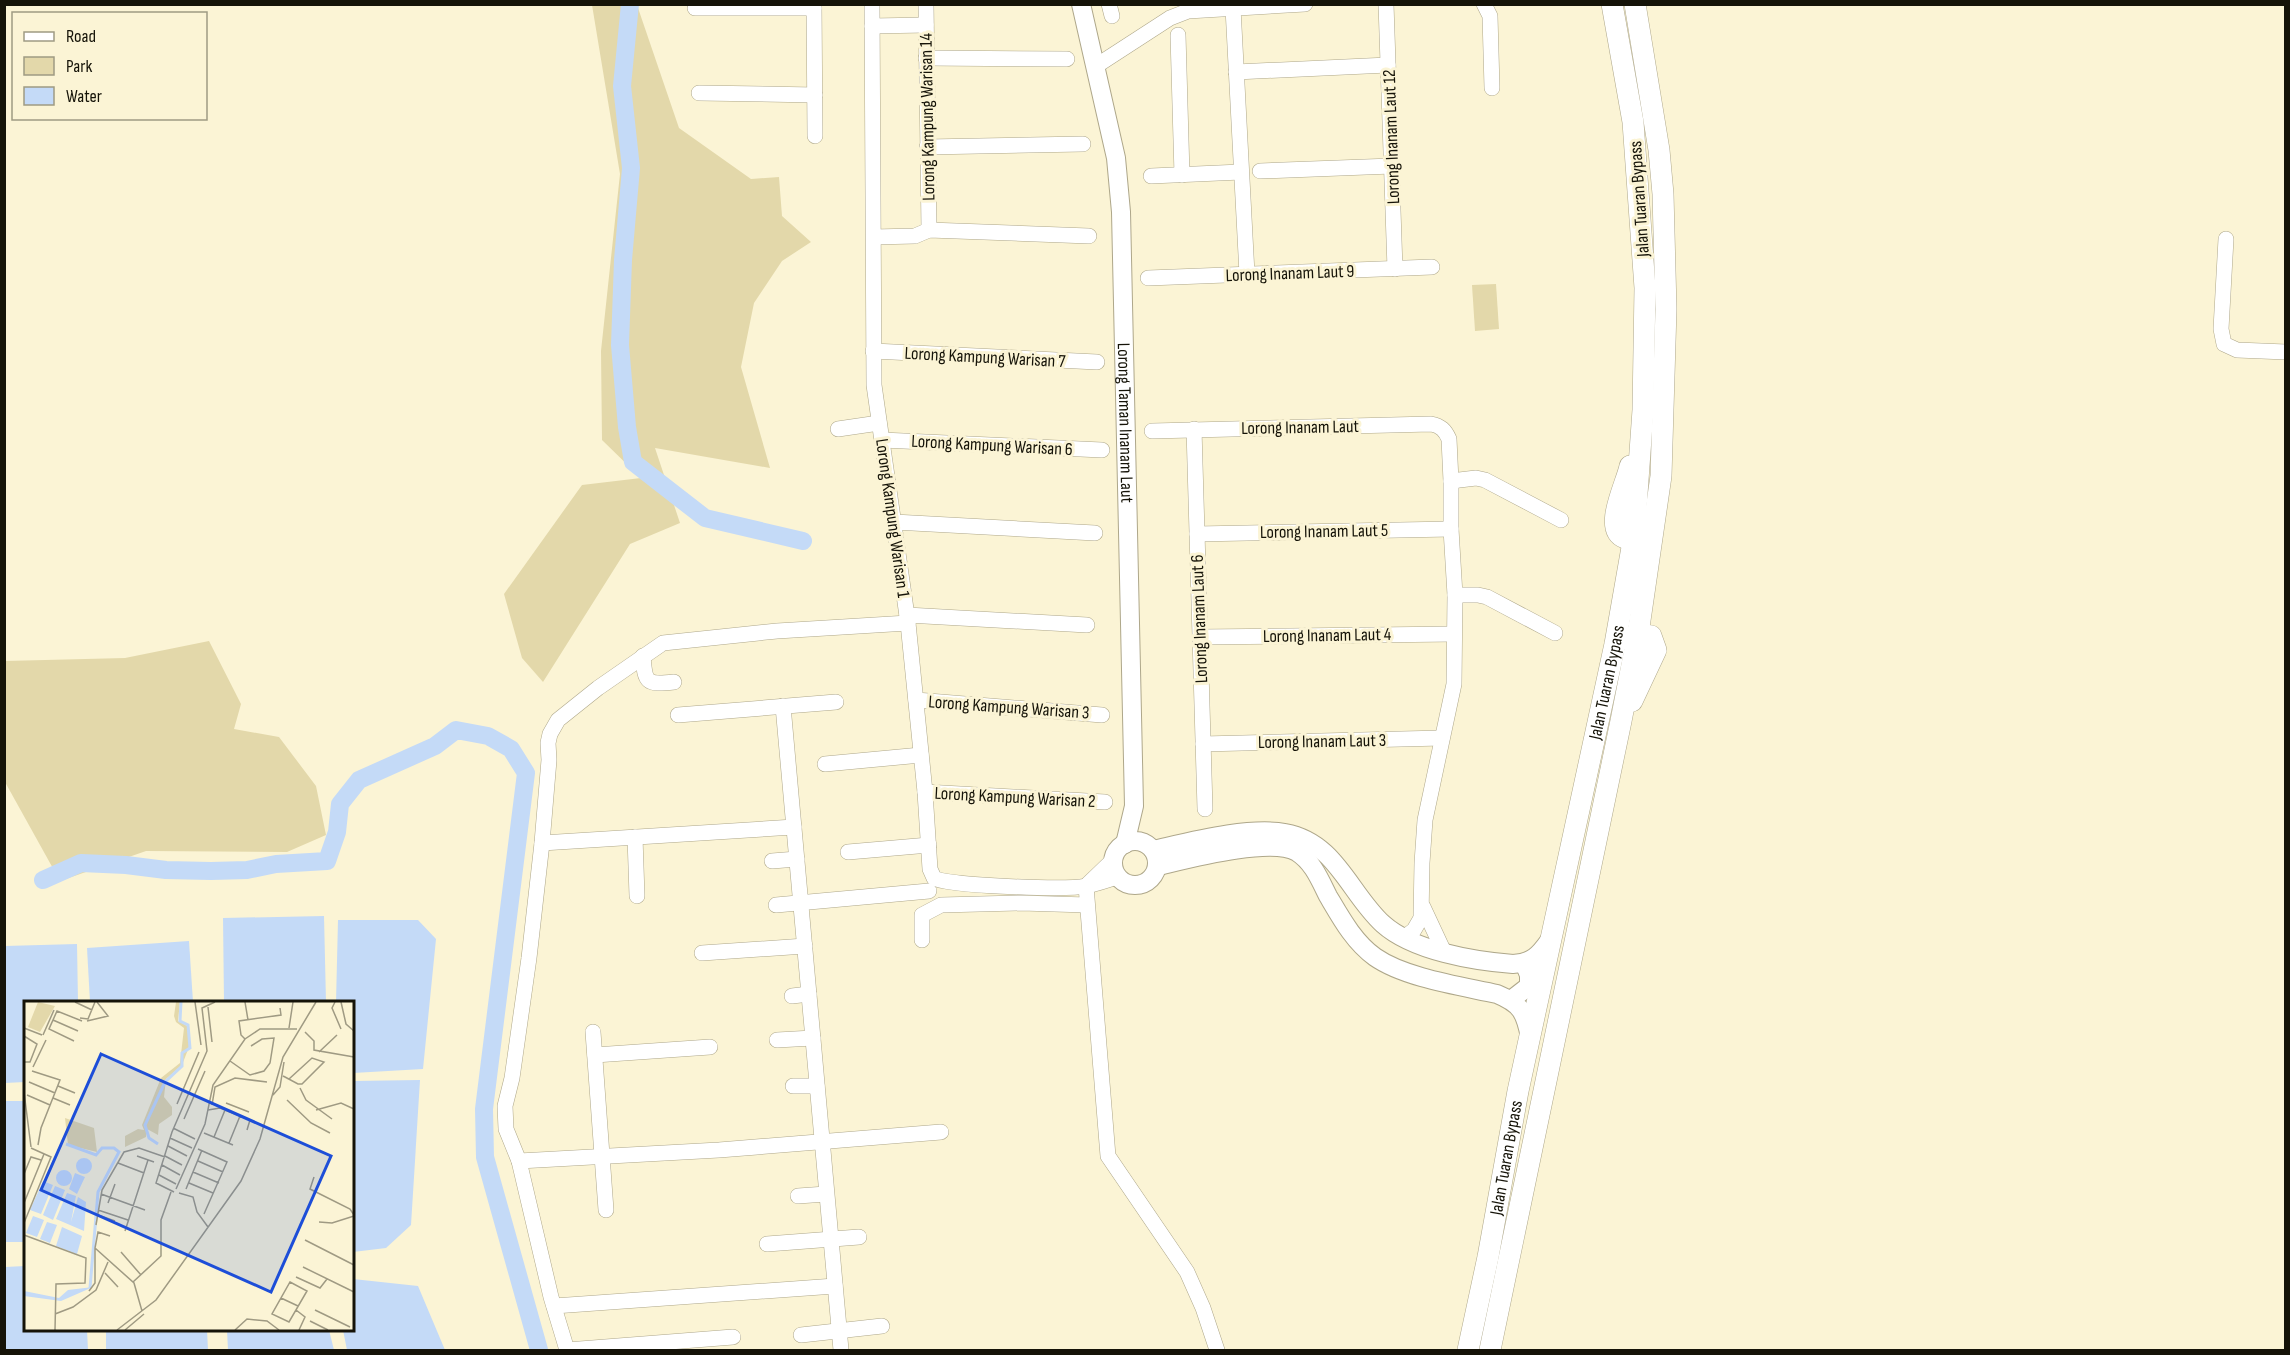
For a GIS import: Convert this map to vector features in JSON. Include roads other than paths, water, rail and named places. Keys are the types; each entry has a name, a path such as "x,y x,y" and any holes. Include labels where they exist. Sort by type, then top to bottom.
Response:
{"highway":[{"name":"Jalan Tuaran Bypass","path":"1468,1350 1549,940 1615,644 1634,536 1621,537 1615,520 1616,510 1629,474 1643,410 1645,288 1633,122 1612,4"},
{"name":"Jalan Tuaran Bypass","path":"1490,1350 1621,721 1656,650 1651,636 1638,634 1661,476 1666,309 1663,194 1659,150 1635,4"},
{"path":"1634,536 1642,531 1661,476"},
{"path":"1615,644 1638,634"}],"main road":[{"name":"Lorong Taman Inanam Laut","path":"1081,4 1116,158 1121,212 1134,806 1125,844"},
{"path":"1134,806 1151,853 1152,878 1141,885 1128,885 1115,869 1115,854 1125,844 1137,841 1151,853 1211,854 1271,847 1295,851 1312,866 1355,939 1376,958 1401,971 1497,994 1512,1000 1523,1013 1531,1039"},
{"path":"1151,853 1208,838 1253,832 1273,831 1296,836 1322,849 1383,923 1405,938 1444,952 1498,963 1524,963 1539,955 1549,940"},
{"path":"1512,1000 1529,987 1529,975 1524,963"}],"street":[{"name":"Lorong Kampung Warisan 1","path":"872,4 873,351 879,423 907,619 932,874 938,880 945,882 1086,886 1115,869"},
{"name":"Lorong Kampung Warisan 14","path":"926,4 928,230"},
{"path":"1096,66 1179,14 1197,9 1305,4"},
{"name":"Lorong Inanam Laut 12","path":"1386,4 1395,269"},
{"path":"1484,4 1490,16 1492,88"},
{"path":"695,8 814,6 815,136"},
{"path":"1233,8 1247,274"},
{"path":"872,26 926,25"},
{"path":"1178,35 1182,175"},
{"path":"926,58 1067,59"},
{"path":"1236,72 1388,65"},
{"path":"699,93 815,94"},
{"path":"927,147 1083,144"},
{"path":"1260,171 1392,166"},
{"path":"1151,176 1241,172"},
{"path":"874,237 915,236 928,230 1089,236"},
{"path":"2226,239 2222,329 2224,344 2237,350 2286,352"},
{"name":"Lorong Inanam Laut 9","path":"1148,279 1432,267"},
{"name":"Lorong Kampung Warisan 7","path":"873,351 1097,362"},
{"path":"838,429 879,423"},
{"name":"Lorong Inanam Laut","path":"1152,431 1431,424 1443,428 1449,439 1451,481"},
{"name":"Lorong Inanam Laut 6","path":"1194,429 1205,809"},
{"name":"Lorong Kampung Warisan 6","path":"882,440 1102,450"},
{"path":"1405,938 1418,925 1423,907 1421,877 1423,841 1429,798 1454,684 1455,596 1451,481 1476,478 1485,480 1561,520"},
{"path":"894,522 1095,532"},
{"name":"Lorong Inanam Laut 5","path":"1197,534 1451,529"},
{"path":"1455,596 1487,597 1555,633"},
{"path":"733,1337 567,1350 554,1306 519,1161 506,1129 505,1106 512,1078 529,958 542,843 549,760 548,743 553,727 558,720 598,688 656,647 671,641 907,619 1088,625"},
{"name":"Lorong Inanam Laut 4","path":"1200,637 1454,634"},
{"path":"643,656 647,680 655,684 674,682"},
{"name":"Lorong Kampung Warisan 3","path":"916,700 1102,715"},
{"path":"678,715 836,702"},
{"path":"783,706 841,1350"},
{"name":"Lorong Inanam Laut 3","path":"1203,744 1442,738"},
{"path":"825,764 921,755"},
{"path":"773,776 789,774"},
{"name":"Lorong Kampung Warisan 2","path":"925,792 1105,802"},
{"path":"542,843 794,827"},
{"path":"634,837 637,896"},
{"path":"848,852 929,845"},
{"path":"772,861 797,859"},
{"path":"1086,886 1108,1156 1187,1272 1203,1308 1217,1350"},
{"path":"776,905 929,891"},
{"path":"922,940 922,915 941,905 1021,903 1087,905"},
{"path":"1423,907 1444,952"},
{"path":"702,953 805,946"},
{"path":"792,996 809,994"},
{"path":"593,1032 600,1156 606,1210"},
{"path":"777,1040 813,1038"},
{"path":"595,1055 710,1047"},
{"path":"793,1086 817,1086"},
{"path":"519,1161 822,1143 941,1132"},
{"path":"798,1196 826,1194"},
{"path":"767,1244 859,1237"},
{"path":"554,1306 835,1286"},
{"path":"801,1335 882,1326"}],"water":[{"path":"324,916 326,1001 224,1001 223,918"},
{"path":"338,920 418,920 436,939 423,1069 354,1073 354,1001 336,1001"},
{"path":"189,941 193,1001 90,1001 87,948"},
{"path":"77,944 78,1001 24,1001 24,1082 5,1083 5,946"},
{"path":"420,1080 411,1225 386,1248 354,1252 354,1081"},
{"path":"5,1101 24,1101 24,1242 5,1242"},
{"path":"24,1266 24,1331 87,1331 88,1350 5,1350 5,1267"},
{"path":"354,1279 418,1286 445,1350 347,1350 343,1331 354,1331"},
{"path":"106,1331 207,1331 208,1350 106,1350"},
{"path":"227,1331 329,1331 334,1350 228,1350"}],"waterway":[{"path":"630,4 622,86 631,168 623,260 620,345 627,427 633,462 705,518 803,541"},
{"path":"43,880 81,863 211,871 247,870 276,864 327,861 337,832 340,804 359,780 435,746 456,730 488,736 511,749 526,773 484,1109 485,1157 539,1350"}]}
